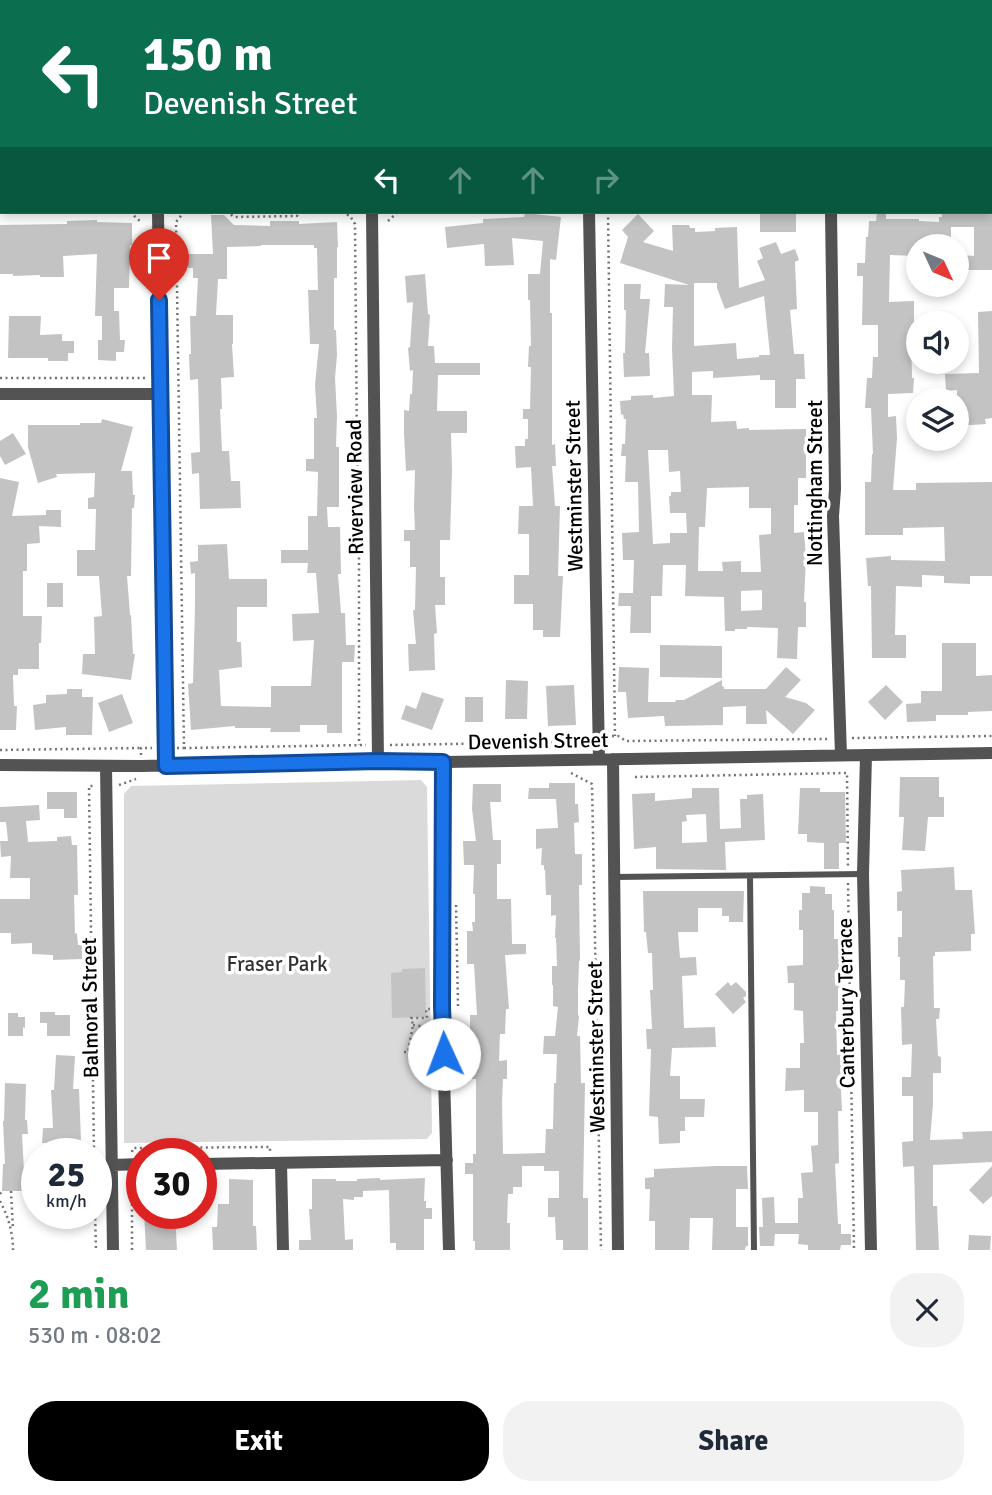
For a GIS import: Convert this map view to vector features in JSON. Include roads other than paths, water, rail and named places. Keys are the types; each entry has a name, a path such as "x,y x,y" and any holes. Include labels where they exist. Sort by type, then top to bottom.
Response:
{"street":[{"path":"158,214 166,766"},
{"name":"Riverview Road","path":"372,214 378,761"},
{"name":"Westminster Street","path":"589,214 606,759 614,877 618,1250"},
{"name":"Nottingham Street","path":"831,214 835,489 833,522 841,755"},
{"path":"0,394 161,394"},
{"name":"Devenish Street","path":"0,765 166,766 378,761 567,764 606,759 992,753"},
{"name":"Canterbury Terrace","path":"866,755 863,874 871,1250"},
{"path":"443,762 442,1007 449,1250"},
{"name":"Balmoral Street","path":"106,766 112,1138"},
{"path":"217,1164 447,1160"},
{"path":"276,1163 283,1250"},
{"path":"112,1165 126,1164"},
{"name":"Balmoral Street","path":"112,1165 113,1250"}],"lane":[{"path":"614,877 863,874"},
{"path":"750,876 754,1250"}],"park label":[{"name":"Fraser Park","path":"277,964"}]}
